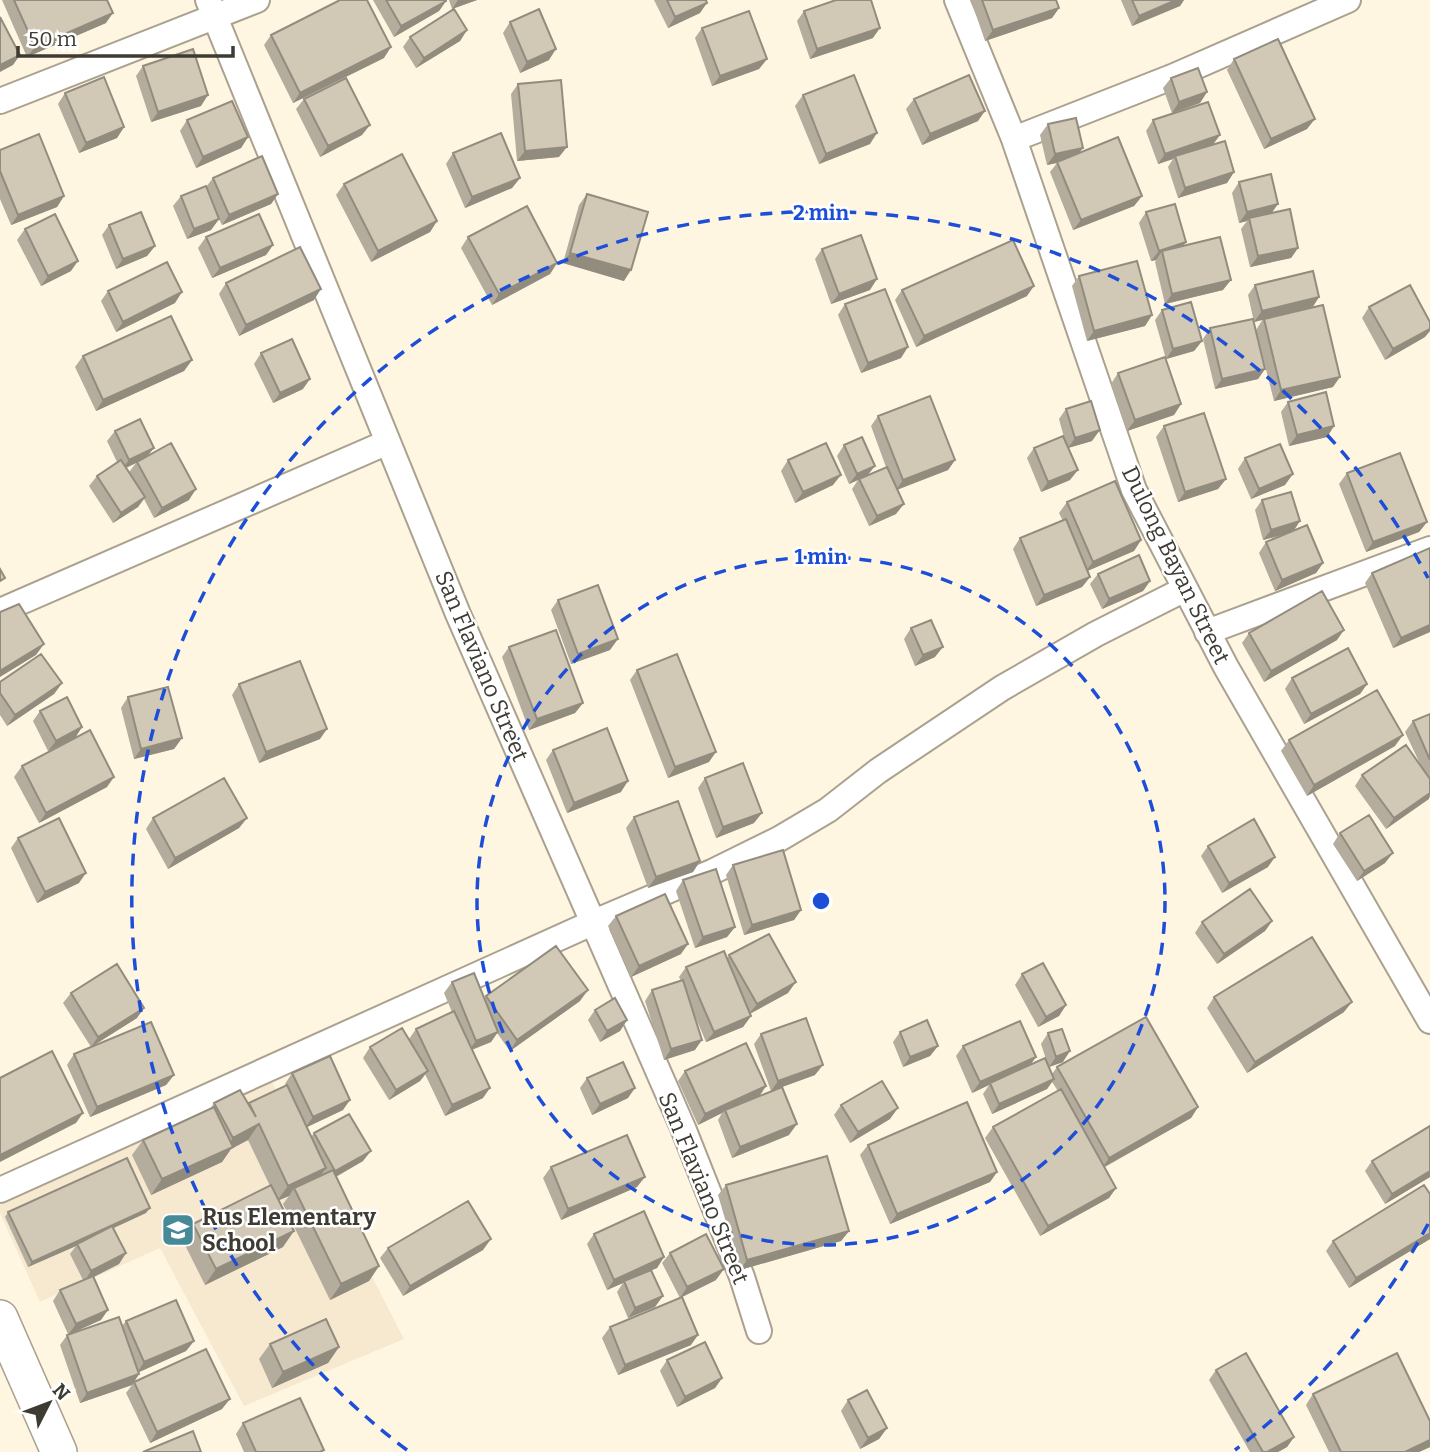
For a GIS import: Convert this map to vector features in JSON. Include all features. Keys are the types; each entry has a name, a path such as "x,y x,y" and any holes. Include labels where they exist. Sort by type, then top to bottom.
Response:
{"main road":[{"path":"0,1318 59,1452"}],"street":[{"path":"0,101 212,9 257,0"},
{"name":"Dulong Bayan Street","path":"957,0 1014,139 1134,490 1207,632 1334,857 1428,1015"},
{"path":"1014,139 1172,77 1348,0"},
{"name":"San Flaviano Street","path":"212,9 458,614 683,1128 742,1278 759,1331"},
{"path":"0,611 388,442"},
{"path":"1207,632 1430,549"},
{"path":"0,1190 592,923 712,872 779,839 828,810 878,771 1002,688 1097,634 1185,589"}],"shaded area":[{"name":"Rus Elementary School","path":"272,1082 404,1339 244,1406 160,1248 40,1302 0,1213 0,1205"}],"building":[{"path":"14,0 107,0 113,13 35,47"},
{"path":"340,0 367,0 391,47 300,93 271,35"},
{"path":"386,0 446,0 446,1 401,26"},
{"path":"667,0 706,0 707,3 675,17"},
{"path":"836,0 871,0 880,28 817,49 804,11"},
{"path":"982,0 1056,0 1059,8 993,30"},
{"path":"1132,0 1176,0 1139,16"},
{"path":"454,9 467,30 424,58 410,37"},
{"path":"539,9 556,49 527,62 510,22"},
{"path":"749,11 767,59 720,76 702,28"},
{"path":"0,17 20,55 0,65"},
{"path":"1278,39 1315,119 1271,139 1234,59"},
{"path":"193,49 208,95 158,112 143,66"},
{"path":"1198,68 1207,92 1179,102 1171,78"},
{"path":"854,75 877,133 826,154 803,95"},
{"path":"969,75 985,111 930,134 914,99"},
{"path":"104,77 124,127 86,143 65,93"},
{"path":"346,78 370,125 328,146 304,99"},
{"path":"561,80 567,147 525,151 518,84"},
{"path":"232,101 248,137 203,157 187,120"},
{"path":"1208,102 1220,135 1165,154 1153,120"},
{"path":"1076,118 1083,148 1055,154 1048,124"},
{"path":"501,133 520,178 472,197 453,153"},
{"path":"39,134 64,196 18,215 0,171 0,150"},
{"path":"1118,137 1142,196 1081,220 1057,162"},
{"path":"1225,141 1234,172 1185,188 1175,156"},
{"path":"402,154 437,221 378,251 344,184"},
{"path":"262,156 278,194 229,215 213,178"},
{"path":"1271,174 1278,204 1247,212 1239,182"},
{"path":"206,186 219,219 194,229 181,196"},
{"path":"587,194 648,212 631,270 570,253"},
{"path":"1175,204 1186,242 1159,251 1146,212"},
{"path":"527,206 557,263 499,294 468,237"},
{"path":"1290,209 1298,248 1258,256 1249,218"},
{"path":"141,212 155,246 123,259 109,225"},
{"path":"55,214 78,261 48,276 25,229"},
{"path":"259,214 273,245 220,268 206,237"},
{"path":"861,235 877,279 839,294 822,249"},
{"path":"1220,237 1231,280 1172,294 1162,251"},
{"path":"1013,240 1034,286 924,336 902,290"},
{"path":"300,247 321,289 246,325 226,283"},
{"path":"1137,261 1152,315 1094,331 1079,276"},
{"path":"167,262 182,292 123,322 108,291"},
{"path":"1313,271 1319,297 1262,311 1255,285"},
{"path":"1410,285 1430,322 1430,329 1393,349 1369,307"},
{"path":"885,289 908,347 868,363 845,304"},
{"path":"1191,302 1202,341 1173,349 1162,310"},
{"path":"1323,305 1340,377 1281,390 1264,319"},
{"path":"171,316 192,360 103,400 83,356"},
{"path":"1253,319 1265,369 1222,379 1210,328"},
{"path":"292,339 310,379 280,393 261,353"},
{"path":"1165,357 1181,404 1135,420 1118,373"},
{"path":"1326,392 1334,426 1297,435 1288,402"},
{"path":"930,396 955,460 903,480 878,416"},
{"path":"1091,401 1100,430 1075,438 1066,409"},
{"path":"1204,413 1226,479 1185,492 1164,426"},
{"path":"140,419 154,448 129,460 115,431"},
{"path":"1063,436 1078,470 1048,482 1034,448"},
{"path":"862,437 875,466 857,474 844,445"},
{"path":"171,443 196,489 162,508 137,462"},
{"path":"826,443 841,475 803,492 788,460"},
{"path":"1280,444 1293,474 1259,489 1245,458"},
{"path":"1400,453 1427,522 1373,542 1347,473"},
{"path":"121,460 145,497 121,513 97,476"},
{"path":"887,467 904,504 877,516 859,479"},
{"path":"1115,481 1141,540 1093,562 1067,502"},
{"path":"1291,492 1300,521 1271,530 1262,500"},
{"path":"1066,519 1090,577 1044,595 1020,538"},
{"path":"1307,525 1323,563 1282,580 1266,542"},
{"path":"1430,548 1430,625 1401,638 1372,573"},
{"path":"1139,555 1150,581 1109,599 1098,574"},
{"path":"598,585 618,639 578,654 558,600"},
{"path":"1322,591 1344,630 1271,671 1249,633"},
{"path":"19,604 44,644 0,671 0,612"},
{"path":"931,620 943,647 923,655 911,628"},
{"path":"556,630 583,703 537,719 509,647"},
{"path":"1348,648 1367,684 1311,714 1292,678"},
{"path":"41,654 62,683 15,715 0,693 0,682"},
{"path":"677,654 716,752 675,767 637,670"},
{"path":"300,661 327,729 266,752 239,684"},
{"path":"168,687 182,738 141,749 128,697"},
{"path":"1377,690 1403,735 1314,785 1289,740"},
{"path":"67,697 82,727 56,741 40,711"},
{"path":"1430,714 1430,760 1413,721"},
{"path":"607,728 628,781 574,803 553,750"},
{"path":"90,730 114,777 46,813 22,766"},
{"path":"1406,745 1430,779 1430,793 1394,818 1362,775"},
{"path":"743,763 762,813 723,827 705,778"},
{"path":"224,778 247,818 175,858 153,818"},
{"path":"678,801 700,861 656,877 634,817"},
{"path":"1369,815 1393,853 1364,871 1340,833"},
{"path":"59,818 86,873 45,892 18,838"},
{"path":"1254,819 1275,857 1229,883 1208,846"},
{"path":"783,850 801,910 752,925 733,865"},
{"path":"716,869 735,927 703,937 683,880"},
{"path":"1250,889 1272,921 1224,954 1202,922"},
{"path":"665,894 688,944 639,966 616,916"},
{"path":"769,934 796,982 757,1004 729,955"},
{"path":"1312,937 1352,1002 1255,1062 1214,997"},
{"path":"556,946 588,990 517,1040 486,996"},
{"path":"724,951 751,1016 714,1032 686,967"},
{"path":"1043,963 1066,1005 1046,1017 1022,974"},
{"path":"117,964 144,1008 98,1037 71,993"},
{"path":"474,973 498,1032 476,1041 452,982"},
{"path":"683,980 702,1040 671,1049 652,990"},
{"path":"615,998 627,1020 607,1031 595,1010"},
{"path":"454,1011 490,1088 452,1105 416,1029"},
{"path":"1146,1017 1198,1107 1109,1158 1057,1067"},
{"path":"806,1018 823,1065 778,1081 761,1034"},
{"path":"927,1020 938,1046 910,1057 900,1032"},
{"path":"1020,1021 1036,1057 980,1082 963,1046"},
{"path":"151,1022 174,1075 97,1107 74,1054"},
{"path":"402,1028 428,1071 396,1090 370,1047"},
{"path":"1062,1029 1070,1051 1056,1057 1048,1033"},
{"path":"746,1043 766,1086 705,1114 685,1071"},
{"path":"52,1051 83,1113 0,1155 0,1078"},
{"path":"330,1056 350,1100 313,1117 292,1073"},
{"path":"1045,1058 1054,1079 999,1104 990,1083"},
{"path":"623,1062 635,1088 600,1104 587,1078"},
{"path":"882,1081 898,1108 858,1132 841,1105"},
{"path":"287,1085 326,1168 288,1186 259,1124 233,1138 214,1103 240,1090 256,1117 249,1103"},
{"path":"782,1087 797,1124 740,1147 725,1110"},
{"path":"1061,1089 1116,1188 1048,1226 993,1127"},
{"path":"967,1102 997,1172 897,1214 868,1145"},
{"path":"214,1107 233,1147 162,1179 143,1140"},
{"path":"349,1114 371,1151 335,1171 314,1133"},
{"path":"1430,1126 1430,1171 1392,1194 1372,1161"},
{"path":"627,1135 645,1177 568,1209 551,1167"},
{"path":"827,1156 849,1231 747,1260 726,1185"},
{"path":"127,1158 150,1208 32,1262 8,1212"},
{"path":"333,1170 379,1266 341,1284 294,1188"},
{"path":"271,1185 294,1231 216,1269 193,1224"},
{"path":"1424,1185 1430,1194 1430,1233 1356,1278 1333,1241"},
{"path":"468,1201 491,1239 410,1286 388,1248"},
{"path":"644,1211 664,1257 614,1280 594,1234"},
{"path":"112,1226 126,1253 91,1271 77,1244"},
{"path":"706,1234 724,1269 687,1287 670,1253"},
{"path":"651,1270 663,1296 635,1308 624,1281"},
{"path":"93,1276 108,1310 76,1324 60,1290"},
{"path":"682,1297 698,1335 625,1365 610,1327"},
{"path":"176,1300 194,1341 144,1362 126,1321"},
{"path":"119,1317 139,1374 87,1393 67,1335"},
{"path":"326,1319 339,1347 283,1372 270,1344"},
{"path":"705,1342 722,1378 685,1397 667,1360"},
{"path":"206,1349 230,1399 157,1432 134,1382"},
{"path":"1246,1353 1294,1437 1267,1452 1263,1452 1216,1370"},
{"path":"1397,1353 1430,1421 1430,1440 1405,1452 1341,1452 1313,1394"},
{"path":"867,1390 887,1428 868,1438 848,1400"},
{"path":"300,1398 324,1450 256,1452 243,1423"},
{"path":"193,1431 201,1452 143,1452"}],"place":[{"name":"Rus Elementary School","path":"178,1230"}]}
